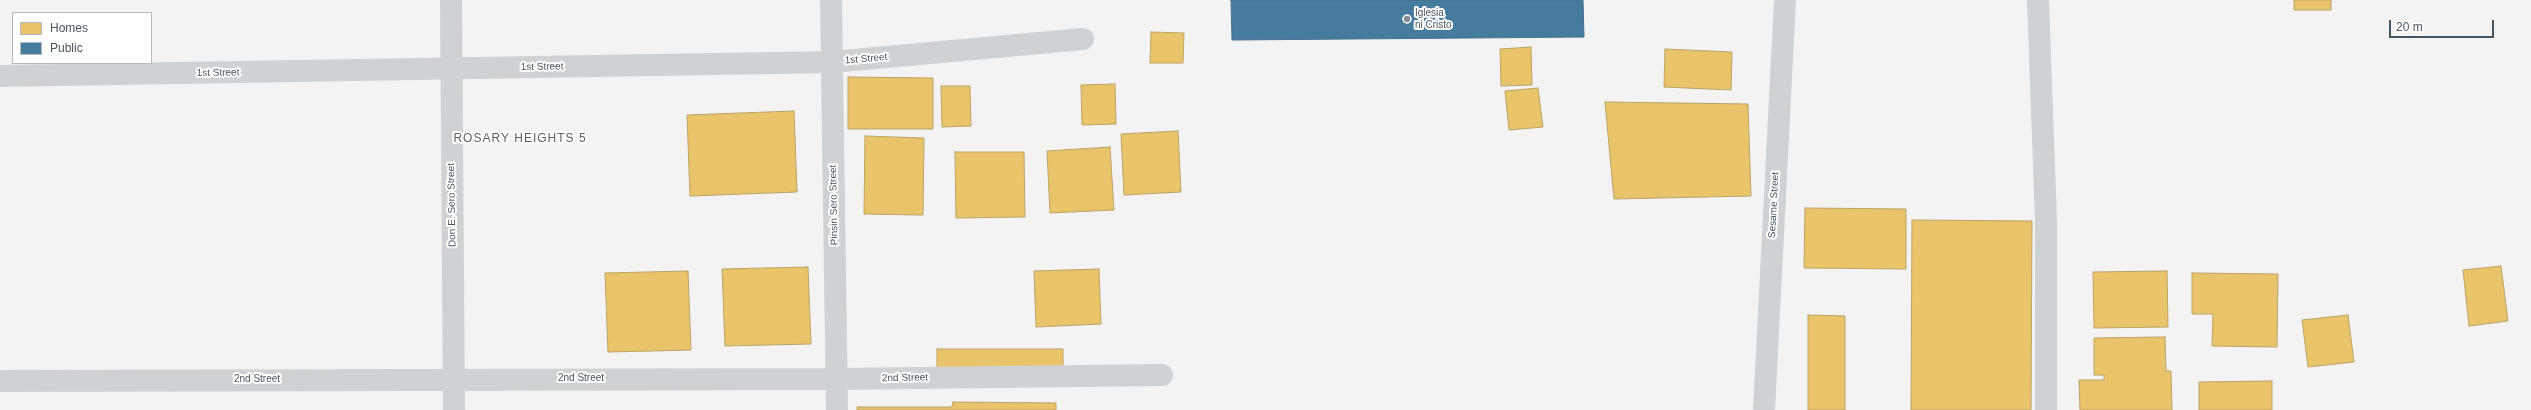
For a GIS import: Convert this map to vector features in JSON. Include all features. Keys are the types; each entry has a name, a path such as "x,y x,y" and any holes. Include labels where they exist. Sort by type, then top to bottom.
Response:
{"street":[{"name":"Don E. Sero Street","path":"451,0 454,410"},
{"name":"Pinsin Sero Street","path":"830,0 837,410"},
{"name":"Sesame Street","path":"1764,410 1785,0"},
{"path":"2038,0 2046,222 2046,410"},
{"name":"1st Street","path":"0,76 832,62 1083,38"},
{"name":"2nd Street","path":"0,381 454,378 837,379 1162,375"}],"building: Homes":[{"path":"2294,0 2331,0 2331,10 2294,10"},
{"path":"1151,32 1184,33 1183,63 1150,63"},
{"path":"1531,47 1532,85 1501,86 1500,49"},
{"path":"1665,49 1732,52 1731,90 1664,87"},
{"path":"848,77 933,78 933,129 848,129"},
{"path":"1115,84 1116,124 1082,125 1081,85"},
{"path":"941,86 970,86 971,126 942,127"},
{"path":"1538,88 1543,127 1509,130 1505,91"},
{"path":"1605,102 1748,104 1751,196 1614,199"},
{"path":"794,111 797,192 690,196 687,115"},
{"path":"1178,131 1181,192 1124,195 1121,134"},
{"path":"865,136 924,138 923,215 864,214"},
{"path":"1110,147 1114,210 1050,213 1047,151"},
{"path":"955,152 1024,152 1025,217 956,218"},
{"path":"1805,208 1906,209 1906,269 1804,268"},
{"path":"1912,220 2032,221 2031,410 1911,410"},
{"path":"2501,266 2508,321 2469,326 2463,270"},
{"path":"808,267 811,344 725,346 722,269"},
{"path":"1099,269 1101,324 1036,327 1034,271"},
{"path":"688,271 691,350 608,352 605,273"},
{"path":"2167,271 2168,327 2094,328 2093,272"},
{"path":"2192,273 2278,274 2277,347 2212,346 2213,314 2192,314"},
{"path":"1808,315 1845,316 1845,410 1808,410"},
{"path":"2348,315 2354,362 2308,367 2302,320"},
{"path":"2165,337 2166,371 2171,371 2172,410 2080,410 2079,380 2104,380 2104,375 2094,375 2094,338"},
{"path":"937,349 1063,349 1063,370 937,369"},
{"path":"2272,381 2272,410 2199,410 2199,382"},
{"path":"953,402 1056,403 1056,410 857,410 857,407 952,407"}],"building: Public":[{"name":"Iglesia ni Cristo","path":"1231,0 1583,0 1584,37 1232,40"}],"place":[{"name":"Iglesia ni Cristo","path":"1407,19"}],"district":[{"name":"ROSARY HEIGHTS 5","path":"520,139"}]}
